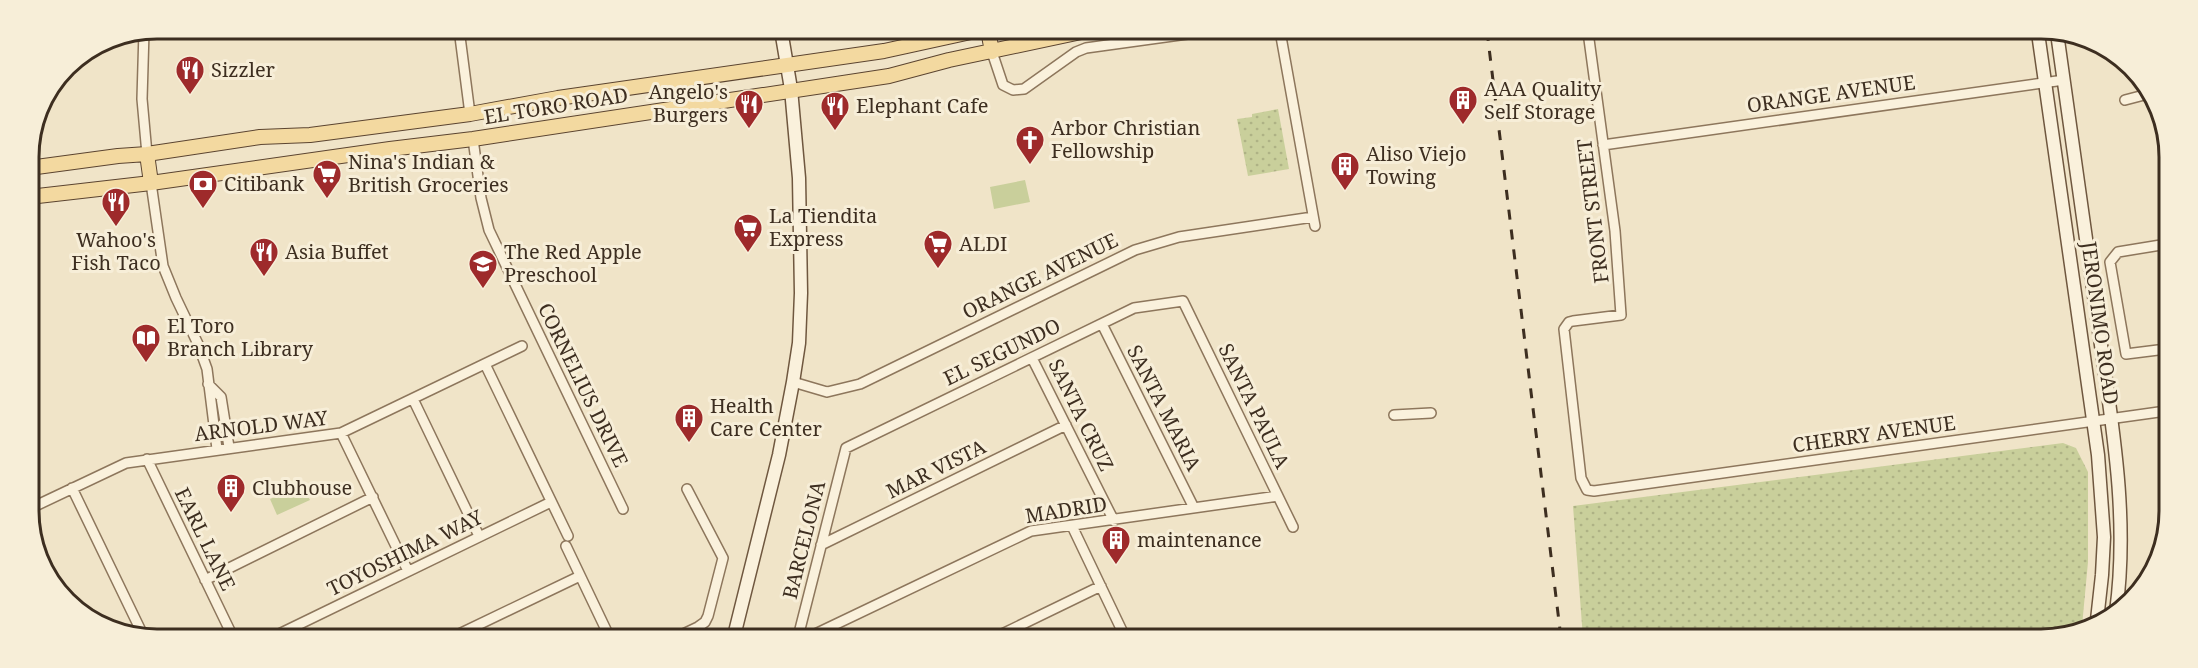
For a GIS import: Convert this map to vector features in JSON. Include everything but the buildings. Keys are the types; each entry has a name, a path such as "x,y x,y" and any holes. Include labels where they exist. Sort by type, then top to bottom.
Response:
{"main road":[{"path":"736,629 779,455 794,382 799,343 801,282 799,178 791,89 783,39"},
{"name":"EL TORO ROAD","path":"39,167 470,114 558,98 787,63 884,51 939,39"},
{"path":"990,39 992,52"},
{"name":"EL TORO ROAD","path":"39,196 151,183 473,139 791,89 889,76 949,60 1050,39"},
{"name":"JERONIMO ROAD","path":"2039,39 2095,422 2103,499 2104,537 2098,614"},
{"name":"JERONIMO ROAD","path":"2058,40 2119,484 2122,533 2121,578 2118,601"},
{"path":"470,114 473,139"},
{"path":"147,154 151,183"}],"street":[{"path":"460,39 470,114"},
{"path":"992,52 1003,85 1018,90 1030,85 1080,50 1155,39"},
{"name":"ORANGE AVENUE","path":"794,382 827,392 860,384 1135,250 1179,237 1314,221 1281,39"},
{"name":"FRONT STREET","path":"1587,490 1581,478 1563,335 1566,325 1573,321 1621,315 1616,242 1589,39"},
{"path":"144,40 142,99 147,154"},
{"name":"ORANGE AVENUE","path":"1603,144 2064,80"},
{"path":"2125,100 2141,95"},
{"name":"CORNELIUS DRIVE","path":"473,139 489,230 623,509"},
{"path":"151,183 163,266 201,350 217,449"},
{"path":"2159,245 2118,252 2110,262 2126,354 2159,350"},
{"name":"EL SEGUNDO","path":"844,453 850,446 1134,308 1183,301"},
{"name":"SANTA PAULA","path":"1183,301 1293,527"},
{"name":"SANTA MARIA","path":"1102,324 1194,508"},
{"name":"ARNOLD WAY","path":"39,504 126,463 341,433 522,346"},
{"name":"SANTA CRUZ","path":"1032,358 1113,521"},
{"path":"485,364 551,502 580,576 606,629"},
{"path":"208,384 221,397 229,447"},
{"path":"413,399 480,536"},
{"name":"CHERRY AVENUE","path":"1587,490 1594,491 2159,412"},
{"path":"1395,415 1431,413"},
{"name":"MAR VISTA","path":"821,545 1066,425"},
{"path":"341,433 408,571"},
{"name":"BARCELONA","path":"800,629 844,453"},
{"name":"EARL LANE","path":"147,459 229,629"},
{"path":"72,488 139,628"},
{"path":"687,489 723,558 708,616 705,622 692,629"},
{"name":"MADRID","path":"826,629 1031,531 1278,496"},
{"path":"205,580 373,497"},
{"name":"TOYOSHIMA WAY","path":"289,629 551,502"},
{"path":"1072,526 1121,629"},
{"path":"470,629 580,576"},
{"path":"1012,629 1101,586"}],"green space":[{"path":"1278,109 1289,169 1248,176 1237,119"},
{"path":"1025,180 1030,202 994,209 990,187"},
{"path":"2063,443 2076,448 2088,472 2088,562 2082,621 2049,629 1582,629 1573,506"},
{"path":"302,485 310,500 277,515 270,499"}],"railway":[{"path":"1488,39 1560,629"}],"place":[{"name":"Sizzler","path":"190,96"},
{"name":"AAA Quality Self Storage","path":"1463,126"},
{"name":"Angelo's Burgers","path":"749,130"},
{"name":"Elephant Cafe","path":"835,132"},
{"name":"Arbor Christian Fellowship","path":"1030,166"},
{"name":"Aliso Viejo Towing","path":"1345,192"},
{"name":"Nina's Indian & British Groceries","path":"327,200"},
{"name":"Citibank","path":"203,210"},
{"name":"Wahoo's Fish Taco","path":"116,228"},
{"name":"La Tiendita Express","path":"748,254"},
{"name":"ALDI","path":"938,270"},
{"name":"Asia Buffet","path":"264,278"},
{"name":"The Red Apple Preschool","path":"483,290"},
{"name":"El Toro Branch Library","path":"146,364"},
{"name":"Health Care Center","path":"689,444"},
{"name":"Clubhouse","path":"231,514"},
{"name":"maintenance","path":"1116,566"}]}
